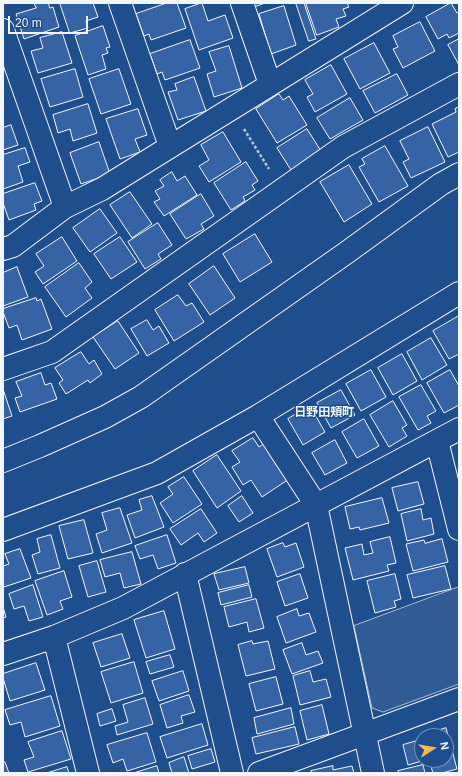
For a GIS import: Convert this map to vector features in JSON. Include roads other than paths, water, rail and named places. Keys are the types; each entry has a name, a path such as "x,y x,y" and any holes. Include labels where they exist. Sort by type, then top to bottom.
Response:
{"street":[{"path":"120,3 170,146"},
{"path":"242,3 270,84"},
{"path":"3,250 13,246 65,208 102,189 270,84 370,12 402,3"},
{"path":"3,30 65,208"},
{"path":"3,369 52,352 344,147 459,84"},
{"path":"3,461 105,417 140,397 346,253 441,184 459,174"},
{"path":"3,530 157,473 258,416 459,294"},
{"path":"258,416 316,505 373,773"},
{"path":"3,654 54,637 123,608 459,429"},
{"path":"437,441 459,529"},
{"path":"185,574 232,773"},
{"path":"54,637 88,773"},
{"path":"259,773 459,699"}],"district":[{"name":"日野田頬町","path":"324,413"}]}
